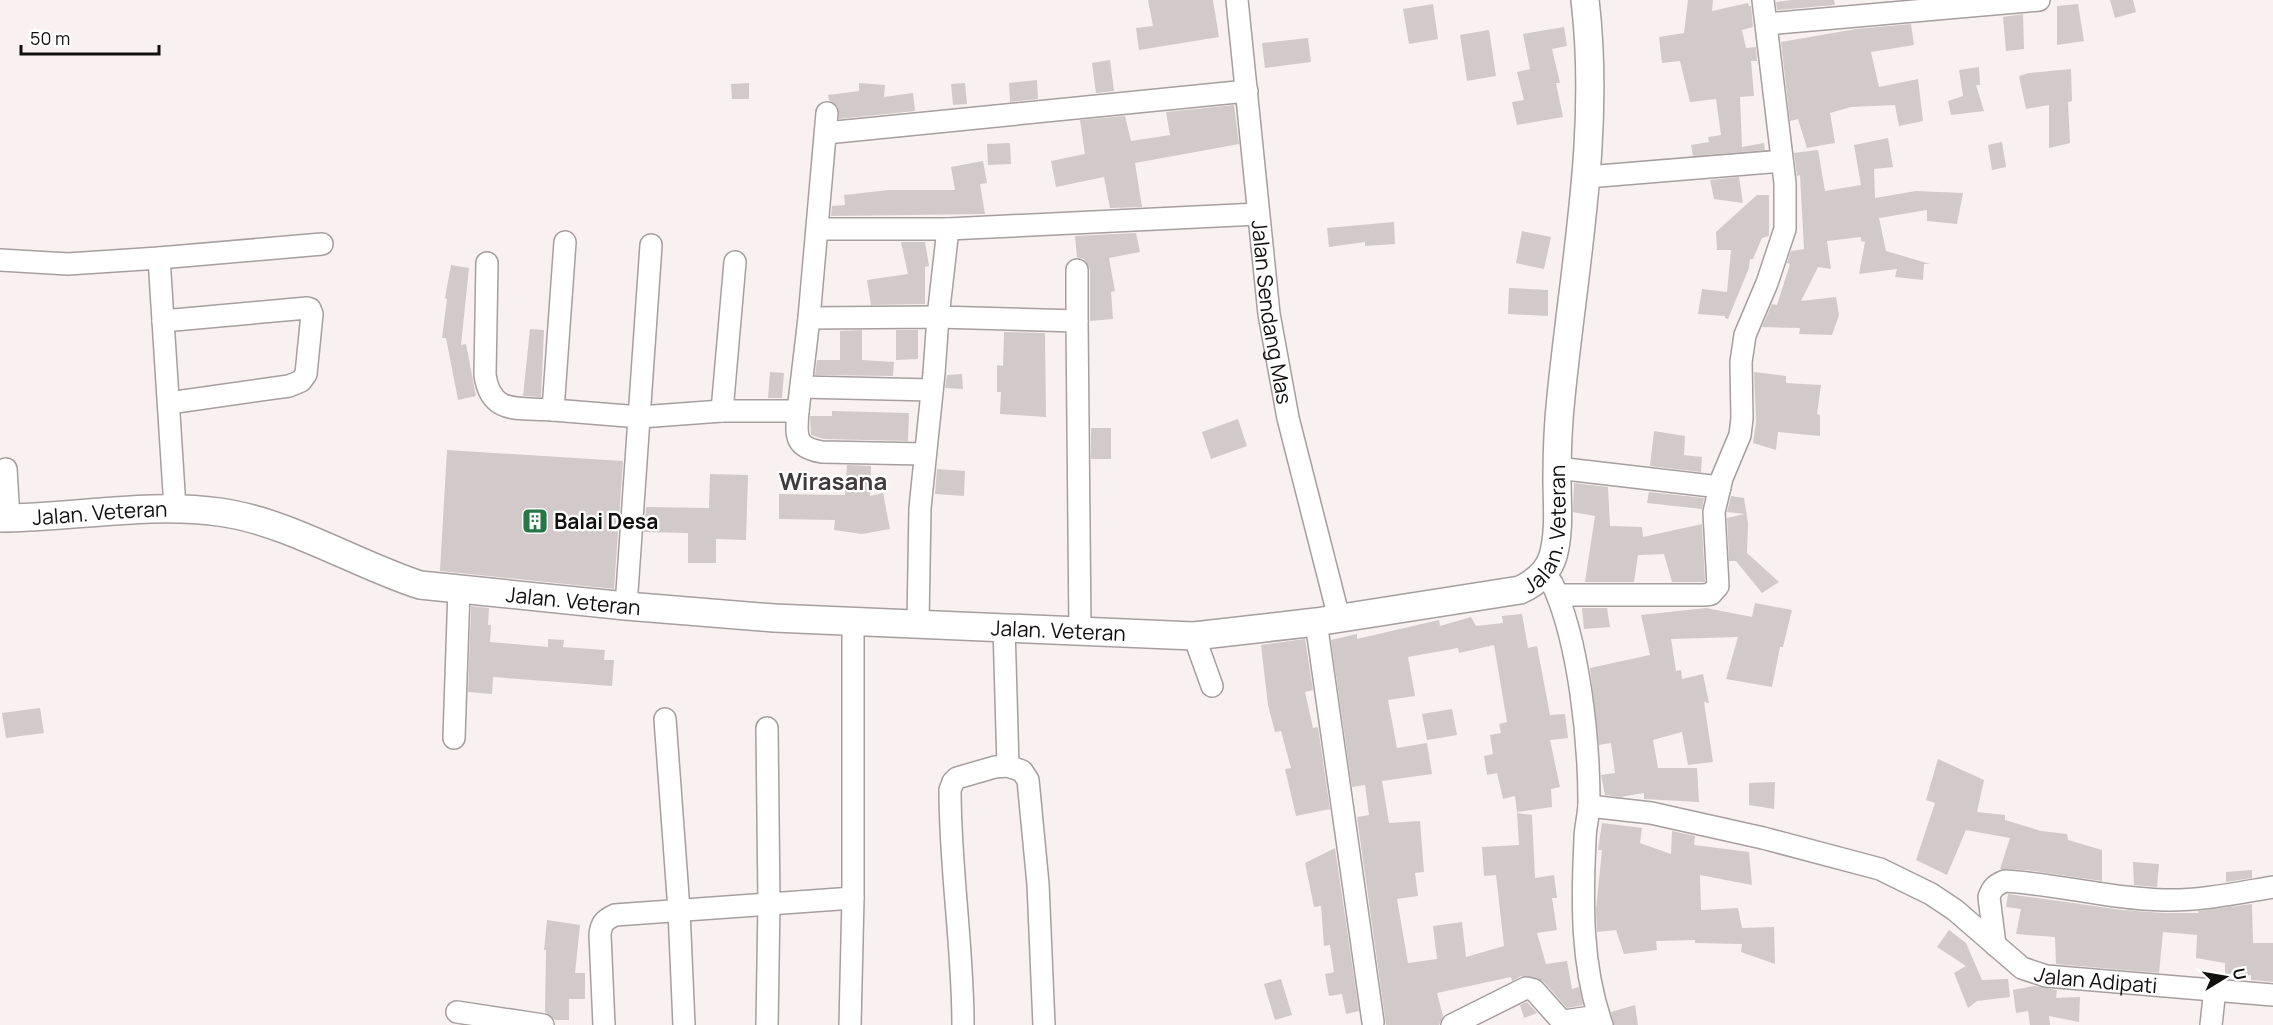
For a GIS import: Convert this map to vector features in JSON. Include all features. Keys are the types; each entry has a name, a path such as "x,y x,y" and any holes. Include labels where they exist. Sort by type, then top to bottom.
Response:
{"street":[{"name":"Jalan Sendang Mas","path":"1237,0 1269,314 1328,620 1373,1022"},
{"name":"Jalan. Veteran","path":"4,518 175,508 221,512 316,543 395,577 420,585 774,618 1194,636 1328,620 1503,594 1529,586 1539,579 1552,559 1557,534 1557,468 1561,398 1587,177 1589,69 1585,0"},
{"path":"1558,595 1711,594 1716,590 1719,580 1715,555 1714,512 1720,487 1740,435 1741,362 1745,336 1767,283 1785,229 1785,183 1763,0"},
{"path":"1767,24 2039,0"},
{"path":"924,453 822,452 807,449 799,442 796,429 827,123 1247,92"},
{"path":"1587,177 1782,161"},
{"path":"818,229 948,229 1258,214"},
{"path":"918,624 920,508 924,453 948,229"},
{"path":"553,410 565,242"},
{"path":"0,260 68,264 322,244"},
{"path":"626,606 651,245"},
{"path":"159,258 175,508"},
{"path":"722,411 735,262"},
{"path":"487,263 485,375 490,396 501,405 640,417 722,411 798,411"},
{"path":"1077,270 1080,631"},
{"path":"163,321 307,308 312,314 306,374 301,381 289,386 169,403"},
{"path":"809,318 938,317 1077,321"},
{"path":"801,387 932,390"},
{"path":"1557,468 1720,487"},
{"path":"4,518 6,469"},
{"path":"1452,1025 1526,988 1534,990 1564,1021 1600,1020 1585,944 1582,898 1585,832 1589,806 1586,741 1569,632 1558,595 1546,569"},
{"path":"454,738 459,589"},
{"path":"850,1025 853,898 853,621"},
{"path":"1004,627 1008,766"},
{"path":"1194,636 1212,686"},
{"path":"665,719 679,910 684,1025"},
{"path":"767,728 769,903 767,1025"},
{"path":"963,1025 950,790 952,782 957,778 995,767 1008,766 1022,771 1028,780 1038,884 1044,1025"},
{"name":"Jalan Adipati","path":"1589,806 1651,813 1880,869 1931,894 1955,910 2022,968 2046,976 2273,995"},
{"path":"1995,945 1989,897 1991,890 2005,881 2162,900 2193,899 2273,887"},
{"path":"604,1025 601,924 615,915 853,898"},
{"path":"2211,1025 2215,989"},
{"path":"458,1012 543,1025"}],"building":[{"path":"1148,0 1213,0 1219,37 1139,50 1136,28 1153,26"},
{"path":"1688,0 1713,0 1712,11 1748,3 1751,6 1753,27 1742,30 1746,48 1756,47 1757,61 1751,61 1754,96 1740,97 1742,147 1764,143 1765,150 1693,156 1691,145 1709,142 1708,137 1721,135 1716,99 1690,102 1680,61 1662,63 1659,37 1684,33"},
{"path":"1834,0 1835,5 1777,10 1776,2"},
{"path":"2110,0 2133,0 2136,12 2115,18"},
{"path":"1433,4 1438,39 1409,44 1403,9"},
{"path":"2078,4 2084,41 2057,45 2057,6"},
{"path":"2023,14 2024,49 2006,51 2003,17"},
{"path":"1911,24 1914,45 1871,52 1879,87 1918,79 1923,121 1899,126 1895,105 1851,107 1830,113 1835,143 1807,148 1798,119 1790,121 1781,42 1856,29"},
{"path":"1564,27 1567,46 1552,49 1560,83 1556,83 1563,117 1517,125 1512,102 1524,100 1517,72 1530,69 1523,34"},
{"path":"1489,30 1496,76 1467,81 1460,35"},
{"path":"1308,38 1311,62 1265,68 1262,43"},
{"path":"1110,60 1114,91 1096,93 1092,63"},
{"path":"1979,67 1980,85 1976,85 1984,111 1951,115 1948,101 1963,96 1959,70"},
{"path":"2071,69 2072,101 2068,102 2070,143 2049,148 2049,105 2026,109 2019,76"},
{"path":"1037,80 1038,99 1010,102 1009,83"},
{"path":"749,83 749,99 732,99 731,84"},
{"path":"859,83 885,85 884,97 913,93 915,111 839,119 838,107 829,100 828,95 859,91"},
{"path":"965,83 967,104 953,105 951,84"},
{"path":"1234,105 1239,144 1135,163 1142,207 1110,208 1104,177 1056,187 1051,161 1085,154 1080,120 1125,116 1131,141 1170,135 1166,112"},
{"path":"1888,138 1893,167 1874,169 1875,198 1916,191 1963,193 1957,224 1927,221 1927,210 1879,218 1886,251 1930,264 1924,264 1923,280 1895,277 1897,269 1859,274 1865,242 1861,241 1861,237 1827,241 1831,269 1818,267 1801,301 1836,297 1839,315 1832,335 1799,334 1800,328 1762,327 1772,304 1777,305 1790,264 1787,263 1791,251 1804,249 1800,175 1797,176 1794,153 1818,150 1825,191 1861,185 1854,145"},
{"path":"2002,142 2006,167 1992,170 1988,145"},
{"path":"1010,143 1011,164 988,165 987,144"},
{"path":"983,161 987,183 980,184 985,214 831,216 832,206 845,205 844,195 889,190 955,190 951,167"},
{"path":"1739,177 1743,203 1714,199 1710,180"},
{"path":"1757,195 1769,195 1769,236 1762,238 1753,259 1750,259 1749,268 1728,319 1725,316 1698,314 1702,289 1727,292 1731,250 1717,250 1716,232"},
{"path":"1394,222 1395,244 1365,246 1365,242 1329,247 1327,228"},
{"path":"1522,231 1551,237 1544,269 1516,263"},
{"path":"1136,233 1140,252 1109,258 1115,291 1111,292 1113,319 1090,321 1090,269 1084,259 1077,257 1075,236"},
{"path":"901,242 925,242 929,266 925,267 925,304 871,305 867,280 908,274"},
{"path":"451,265 469,268 461,345 466,344 476,396 458,400 446,338 442,338 447,299 445,298"},
{"path":"1509,288 1548,290 1548,316 1508,314"},
{"path":"530,329 544,330 541,397 523,396"},
{"path":"862,330 862,360 894,362 893,376 815,375 817,360 840,360 840,331"},
{"path":"896,330 918,330 918,359 896,360"},
{"path":"1004,332 1045,333 1046,417 1000,414 1001,392 997,392 997,365 1003,366"},
{"path":"770,372 784,373 782,398 768,398"},
{"path":"1754,372 1786,376 1786,383 1821,385 1817,414 1820,415 1820,436 1778,432 1776,450 1753,443 1756,422"},
{"path":"962,374 963,389 945,388 947,375"},
{"path":"832,411 909,413 908,441 824,439 811,435 810,416 832,416"},
{"path":"1238,419 1247,446 1211,459 1202,432"},
{"path":"1091,428 1111,428 1111,459 1091,459"},
{"path":"1654,431 1685,436 1684,455 1702,457 1701,472 1650,466"},
{"name":"Balai Desa","path":"447,450 623,461 614,589 440,571"},
{"path":"847,465 871,466 870,496 883,493 890,529 862,534 834,530 835,520 779,519 779,494 845,495"},
{"path":"937,469 965,471 964,496 935,494"},
{"path":"710,474 748,475 746,540 716,539 716,563 688,563 688,533 644,532 646,507 709,508"},
{"path":"1574,483 1608,487 1610,526 1642,527 1643,537 1702,524 1705,582 1672,582 1664,554 1638,555 1634,582 1585,582 1595,516 1573,512"},
{"path":"1649,492 1704,498 1702,509 1647,503"},
{"path":"1731,496 1744,498 1748,523 1747,553 1779,582 1762,593 1736,561 1729,561 1727,518 1745,514 1727,512"},
{"path":"1755,603 1792,610 1783,647 1780,647 1772,687 1726,679 1738,637 1671,639 1676,671 1681,670 1682,679 1703,674 1709,703 1704,702 1713,762 1688,765 1682,732 1653,740 1658,768 1697,768 1699,802 1644,799 1644,793 1620,797 1605,795 1601,775 1615,773 1611,743 1599,745 1590,668 1650,655 1641,615 1706,608 1752,617"},
{"path":"471,606 489,608 490,642 548,647 548,639 564,640 563,647 605,650 604,660 614,660 612,686 493,677 492,694 468,692"},
{"path":"1582,608 1607,608 1610,627 1584,629"},
{"path":"1522,614 1528,648 1537,646 1550,715 1565,714 1568,738 1550,740 1560,787 1551,789 1552,807 1517,812 1515,796 1503,799 1497,773 1487,775 1484,756 1493,754 1490,735 1501,733 1499,724 1507,722 1494,645 1459,653 1458,648 1408,657 1415,696 1388,700 1397,748 1427,743 1432,774 1382,781 1389,823 1420,821 1424,872 1415,873 1418,896 1397,899 1408,963 1437,959 1433,926 1462,922 1466,957 1504,946 1496,875 1484,876 1482,847 1519,845 1517,813 1532,815 1535,878 1554,875 1557,898 1552,898 1557,930 1537,933 1546,964 1567,961 1572,989 1579,987 1583,1005 1567,1008 1544,982 1537,978 1521,976 1512,981 1511,977 1437,993 1443,1016 1439,1025 1386,1025 1357,817 1369,815 1365,785 1352,787 1331,640 1357,634 1357,639 1439,620 1440,626 1471,617 1476,626 1503,623 1502,616"},
{"path":"1305,639 1313,690 1305,692 1313,728 1318,727 1330,809 1296,816 1285,769 1291,768 1281,731 1275,732 1268,705 1261,645"},
{"path":"40,708 44,733 6,738 2,713"},
{"path":"1452,709 1457,735 1427,740 1422,714"},
{"path":"1938,759 1984,780 1977,812 2005,815 2005,820 2041,831 2067,834 2068,840 2102,850 2102,881 2026,870 2000,869 2010,838 1966,830 1947,875 1916,860 1935,803 1926,800"},
{"path":"1775,782 1774,809 1749,805 1749,783"},
{"path":"1602,823 1642,828 1640,843 1671,854 1672,831 1695,836 1694,845 1749,852 1752,885 1700,875 1701,910 1738,908 1742,928 1774,927 1775,964 1741,952 1742,944 1695,943 1695,940 1656,941 1657,950 1624,954 1616,930 1597,932 1596,909 1602,850 1598,850"},
{"path":"1335,848 1359,1011 1346,1014 1342,994 1329,996 1325,974 1334,972 1330,945 1324,946 1321,906 1314,907 1305,863"},
{"path":"2133,862 2159,864 2157,887 2134,885"},
{"path":"2252,870 2252,878 2226,882 2226,872"},
{"path":"2008,894 2122,910 2163,913 2198,913 2198,911 2252,904 2253,943 2273,943 2273,982 2251,980 2251,975 2225,978 2225,963 2196,958 2197,935 2163,932 2159,973 2056,964 2055,937 2016,934 2021,909 2006,907"},
{"path":"547,920 580,925 575,973 585,973 585,999 569,999 569,1020 555,1020 545,1012 546,950 544,950"},
{"path":"1949,930 1966,943 1982,980 2008,979 2010,997 1977,1001 1968,1008 1954,973 1966,966 1937,947"},
{"path":"1281,979 1292,1015 1275,1020 1264,984"},
{"path":"2034,986 2057,990 2056,998 2080,997 2079,1022 2049,1016 2050,1025 2030,1025 2028,1011 2016,1013 2013,990"},
{"path":"1527,1002 1537,1013 1524,1018 1520,1005"},
{"path":"1635,1005 1638,1025 1614,1025 1611,1012"}],"place":[{"name":"Balai Desa","path":"535,521"}],"district":[{"name":"Wirasana","path":"833,480"}]}
